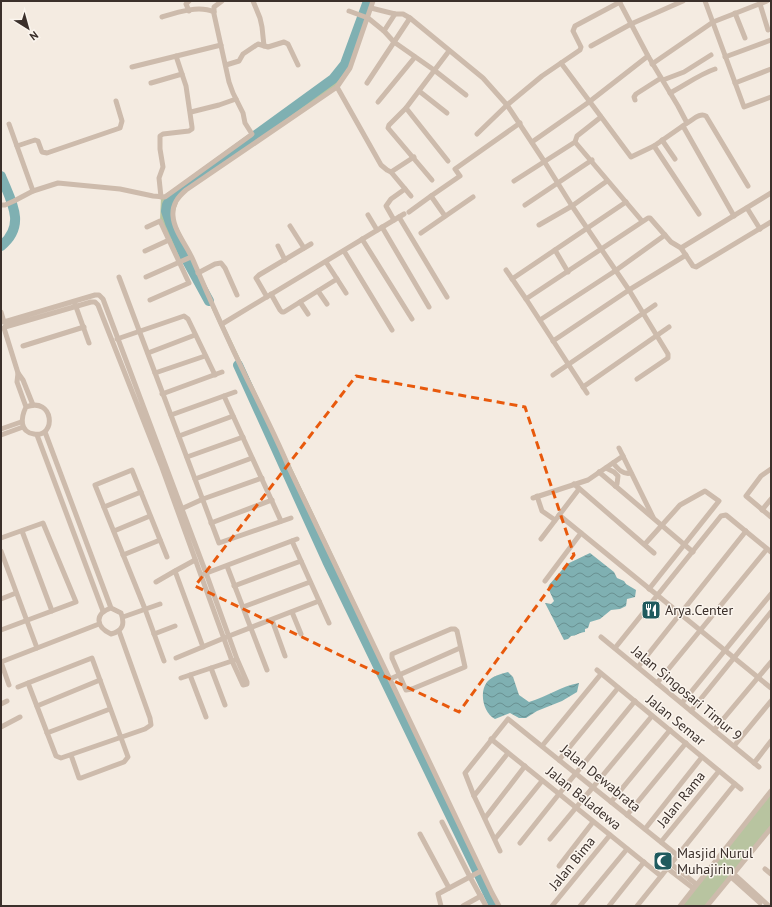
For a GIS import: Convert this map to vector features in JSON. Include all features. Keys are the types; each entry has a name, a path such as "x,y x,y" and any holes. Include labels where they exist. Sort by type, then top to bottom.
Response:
{"street":[{"path":"189,1 186,4 189,11"},
{"path":"222,1 214,7 214,12 229,82 246,123 256,138"},
{"path":"253,1 261,22 264,46"},
{"path":"3,205 33,191 58,183 120,189 161,197 168,195 337,87 350,68 373,1"},
{"path":"592,46 631,24 683,1"},
{"path":"706,1 744,107 771,97"},
{"path":"652,64 713,22 767,1"},
{"path":"477,134 506,105 542,76 581,49 573,31 575,26 619,2 652,64 670,93 685,125 734,216"},
{"path":"760,4 768,30"},
{"path":"371,8 395,14 403,14 410,18 483,78 520,123 572,206 629,290 668,354 669,357 637,379"},
{"path":"162,17 179,12 207,9 214,12"},
{"path":"349,11 366,18 384,31 394,42 466,95"},
{"path":"735,13 745,38"},
{"path":"384,31 395,14"},
{"path":"367,82 410,18"},
{"path":"725,57 771,40"},
{"path":"226,65 239,61 243,54 258,44 270,47 286,42 298,65"},
{"path":"132,67 221,45"},
{"path":"432,180 388,128 406,108 449,50"},
{"path":"635,100 634,97 636,94 662,79 688,70 711,55"},
{"path":"161,197 159,178 163,167 160,149 160,136 163,134 190,130 192,127 186,86 176,56"},
{"path":"532,142 589,102 648,56"},
{"path":"378,102 415,57"},
{"path":"561,63 631,157 633,158 654,146 703,115 706,116 748,186"},
{"path":"670,93 690,83 704,73 715,69"},
{"path":"735,83 771,69"},
{"path":"151,83 182,74"},
{"path":"337,87 382,165 391,172 411,196"},
{"path":"419,91 447,113"},
{"path":"191,112 236,99"},
{"path":"17,146 35,140 38,141 42,152 47,153 120,128 122,121 116,101"},
{"path":"406,108 448,161"},
{"path":"514,181 575,142 577,136 601,117"},
{"path":"222,324 344,251 431,196 460,176 455,169 520,123"},
{"path":"9,124 33,191"},
{"path":"256,138 186,190 176,200 173,206 175,226 390,679 479,872 499,906"},
{"path":"662,140 675,159"},
{"path":"575,142 592,160 642,221"},
{"path":"654,146 699,214"},
{"path":"391,172 414,157"},
{"path":"525,205 592,160"},
{"path":"539,225 572,206 608,181"},
{"path":"394,220 386,206 391,199 406,189"},
{"path":"681,248 771,194"},
{"path":"431,196 445,216"},
{"path":"421,233 473,197"},
{"path":"512,279 626,202"},
{"path":"747,208 760,229"},
{"path":"404,214 447,297"},
{"path":"368,215 379,229 428,307"},
{"path":"526,299 642,221 650,218 674,245 681,248 693,266 697,267 771,222"},
{"path":"147,227 160,221 181,262 189,283 150,300"},
{"path":"290,226 304,248"},
{"path":"540,320 615,271 665,235"},
{"path":"362,239 412,319"},
{"path":"145,252 169,240"},
{"path":"311,244 256,278 269,296 282,312 337,279"},
{"path":"278,246 286,260"},
{"path":"555,250 568,272"},
{"path":"344,251 392,330"},
{"path":"553,340 629,290 686,255"},
{"path":"146,277 190,258"},
{"path":"326,262 346,293"},
{"path":"198,273 221,263 225,268 237,295"},
{"path":"506,270 587,393"},
{"path":"119,277 220,544 291,518"},
{"path":"318,291 327,304"},
{"path":"95,295 95,302 100,307 145,418 235,660 181,678"},
{"path":"3,325 75,304 95,295 99,295 103,299 118,339 145,418"},
{"path":"75,304 95,302"},
{"path":"300,302 308,314"},
{"path":"75,304 89,342"},
{"path":"553,375 655,305"},
{"path":"1,312 3,325 18,373 23,380 33,405"},
{"path":"113,341 183,316 187,318 215,375"},
{"path":"23,346 84,327"},
{"path":"583,386 669,327"},
{"path":"148,353 195,335"},
{"path":"155,373 205,356"},
{"path":"162,394 222,372"},
{"path":"18,373 17,382 26,407 22,415 22,424 28,432 37,434 45,432 50,424 50,417 47,411 41,407 33,405 26,407"},
{"path":"171,415 235,392"},
{"path":"224,396 281,521"},
{"path":"179,436 233,416"},
{"path":"1,429 22,424"},
{"path":"1,435 22,424"},
{"path":"45,432 111,608 121,613 124,620 122,628 111,634 104,631 99,624 100,615 103,611 111,608"},
{"path":"37,434 103,611"},
{"path":"187,457 243,437"},
{"path":"619,448 654,519"},
{"path":"555,520 542,511 535,497 588,480 623,456"},
{"path":"195,479 252,458"},
{"path":"613,463 623,473 631,473"},
{"path":"606,468 618,476 617,484 615,486"},
{"path":"771,469 761,476 746,496 771,517"},
{"path":"164,661 145,609 95,485 132,470 167,557"},
{"path":"599,472 693,552"},
{"path":"180,510 203,499 262,478"},
{"path":"574,484 654,553"},
{"path":"541,539 579,489"},
{"path":"104,507 141,492"},
{"path":"644,544 680,505 702,492 707,492 718,500 718,504 649,589"},
{"path":"636,504 639,499 643,498"},
{"path":"762,510 771,499"},
{"path":"211,523 272,500"},
{"path":"180,510 196,560 204,574"},
{"path":"559,515 771,688"},
{"path":"615,648 721,516 726,515 746,531 769,550 658,683"},
{"path":"114,531 150,516"},
{"path":"1,538 43,523 76,602 1,630"},
{"path":"22,531 52,611"},
{"path":"638,667 746,531"},
{"path":"546,581 581,533"},
{"path":"123,555 160,540"},
{"path":"204,574 294,540 301,561 329,623"},
{"path":"1,551 37,648"},
{"path":"156,582 196,560"},
{"path":"234,586 301,561"},
{"path":"227,566 267,670"},
{"path":"175,571 203,647"},
{"path":"243,607 310,582"},
{"path":"1,599 16,593"},
{"path":"682,703 771,594"},
{"path":"176,658 319,602"},
{"path":"123,617 160,604"},
{"path":"292,612 301,634"},
{"path":"691,711 771,612"},
{"path":"272,620 285,656"},
{"path":"9,685 1,662 99,624"},
{"path":"154,634 176,626"},
{"path":"454,629 457,632 460,648 466,664 464,667 408,690 405,688 399,675 391,656 398,651 454,629"},
{"path":"28,683 56,756 61,758 145,729 151,725 151,722 119,631"},
{"name":"Jalan Singosari Timur 9","path":"600,637 658,683 758,767"},
{"path":"390,679 460,648"},
{"path":"18,687 92,658 128,757 124,762 83,778 79,778 70,755"},
{"path":"714,730 771,662"},
{"path":"211,668 225,704"},
{"name":"Jalan Semar","path":"542,746 599,672 741,789"},
{"path":"190,675 206,717"},
{"path":"37,706 100,680"},
{"path":"559,760 618,688"},
{"path":"1,704 7,701"},
{"path":"520,843 635,701"},
{"path":"734,746 771,701"},
{"path":"47,733 110,709"},
{"path":"550,839 652,716"},
{"path":"1,727 20,717"},
{"name":"Jalan Dewabrata","path":"491,739 509,719 677,856"},
{"path":"610,802 670,730"},
{"path":"491,739 465,773 474,796 500,851"},
{"name":"Jalan Baladewa","path":"491,739 661,876"},
{"path":"754,763 771,742"},
{"path":"627,815 686,743"},
{"path":"474,796 508,753"},
{"path":"645,829 702,757"},
{"path":"485,818 525,766"},
{"name":"Jalan Rama","path":"661,842 719,771"},
{"path":"495,839 542,780"},
{"path":"637,906 735,784"},
{"path":"680,906 771,791"},
{"path":"442,822 486,906"},
{"path":"559,866 594,822"},
{"path":"707,906 771,828"},
{"path":"420,834 449,888"},
{"name":"Jalan Bima","path":"552,906 610,835"},
{"path":"580,906 627,848"},
{"path":"609,906 644,862"},
{"path":"669,866 695,886"},
{"path":"765,869 771,874"},
{"path":"441,906 438,894 479,872"},
{"path":"732,875 764,906"},
{"path":"732,875 769,906"},
{"path":"463,906 480,896"}],"highlighted area":[{"path":"356,376 525,407 574,555 459,712 195,586"}],"green space":[{"path":"368,1 373,1 355,54 342,82 180,196 173,217 499,906 494,906 481,881 350,608 199,281 187,260 181,262 160,221 161,197 254,136 333,79 345,64"},
{"path":"771,791 771,828 707,906 680,906"}],"water":[{"path":"590,553 614,572 617,578 624,581 636,590 635,597 627,599 626,606 620,609 611,610 600,619 590,622 588,628 585,629 585,632 571,636 564,640 545,603 551,604 554,601 548,588 567,564"},
{"path":"508,672 513,677 519,695 529,702 572,684 579,683 577,692 562,701 537,711 526,718 519,718 510,713 495,719 485,707 483,691 487,682 491,678"}],"waterway":[{"path":"209,301 185,257 170,223 166,211 167,205 172,196 333,79 345,64 368,1"},
{"path":"1,176 12,204 15,221 9,238 1,246"},
{"path":"238,365 327,561 494,906"}],"place":[{"name":"Arya.Center","path":"651,610"},
{"name":"Masjid Nurul Muhajirin","path":"663,861"}]}
